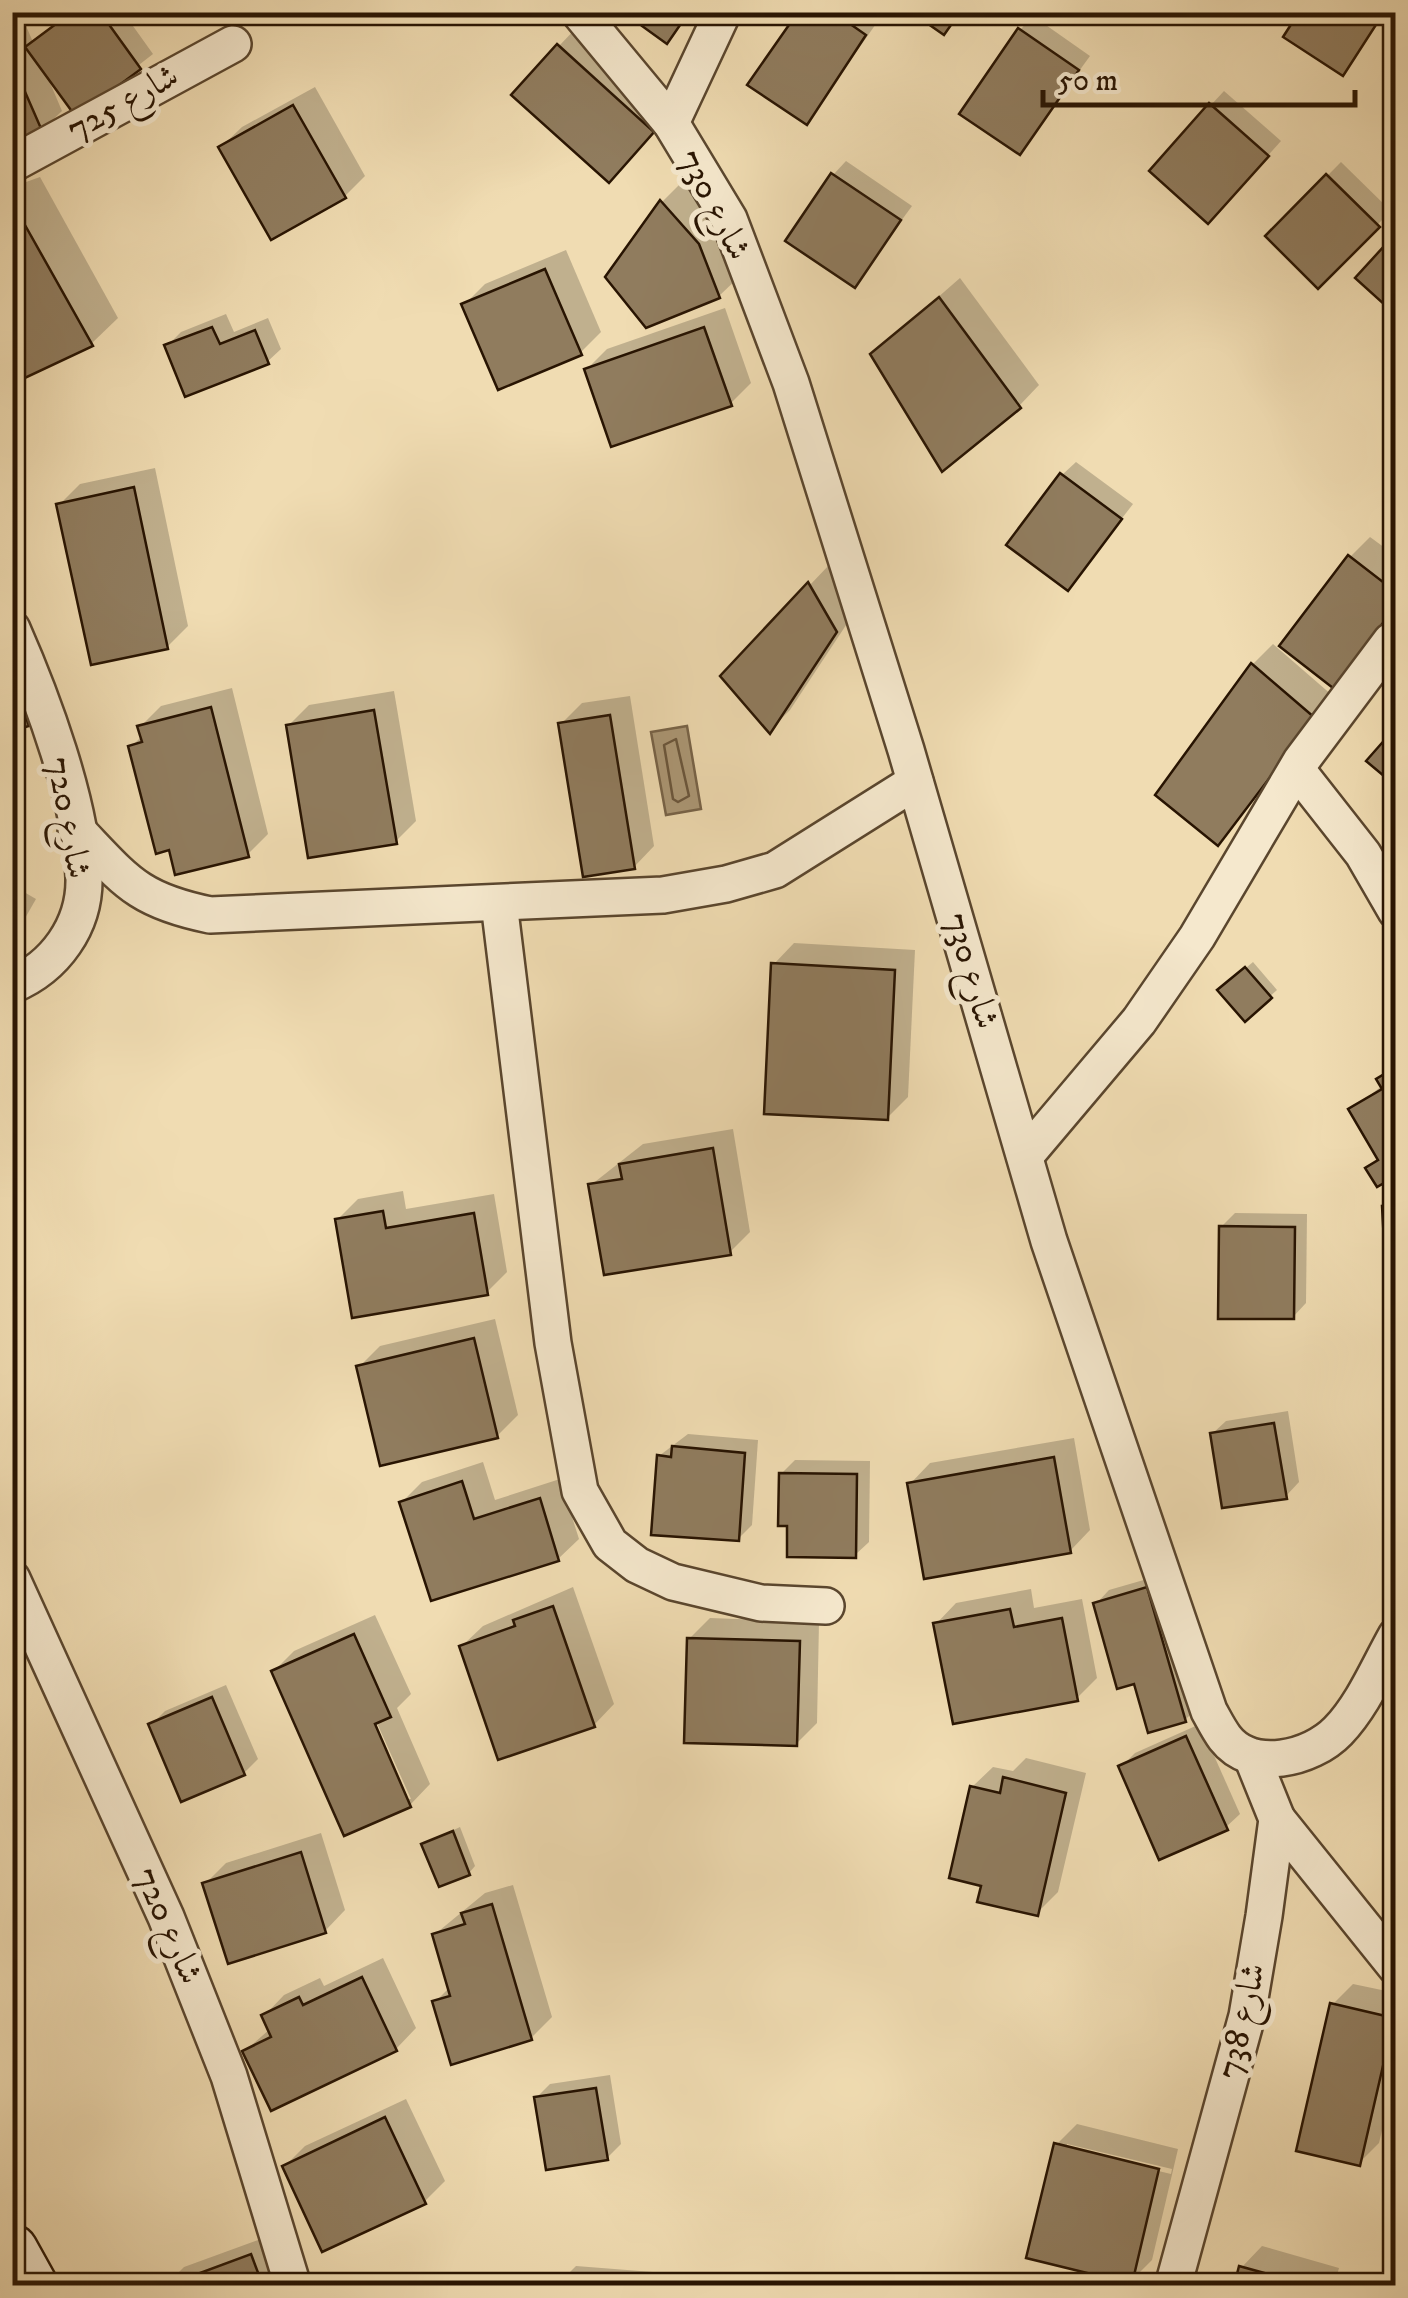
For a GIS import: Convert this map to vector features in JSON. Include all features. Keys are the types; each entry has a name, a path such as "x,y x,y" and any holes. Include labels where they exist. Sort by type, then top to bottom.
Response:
{"main road":[{"path":"12,2250 32,2286"}],"street":[{"name":"شارع 730","path":"579,12 670,122 729,220 791,382 916,782 1049,1241 1209,1711 1226,1741 1252,1756"},
{"path":"670,122 723,12"},
{"name":"شارع 725","path":"12,164 233,44"},
{"name":"شارع 720","path":"12,629 50,728 84,879 78,916 62,950 34,976 12,985"},
{"path":"1025,1156 1149,1007 1197,937 1296,770 1391,641"},
{"path":"1296,770 1363,854 1396,911"},
{"path":"76,830 129,884 163,906 210,915 662,895 726,884 775,870 916,782"},
{"path":"499,903 553,1344 580,1490 610,1544 637,1565 673,1582 761,1603 826,1606"},
{"name":"شارع 720","path":"12,1578 180,1952 229,2076 293,2286"},
{"path":"1396,1636 1360,1702 1337,1733 1282,1760 1252,1756 1277,1819 1396,1967"},
{"name":"شارع 738","path":"1174,2286 1246,2016 1277,1819"}],"water":[{"path":"687,726 701,809 666,815 651,732"}],"building":[{"path":"72,12 100,12 141,69 76,117 25,47"},
{"path":"651,12 689,12 667,44 642,26"},
{"path":"798,12 833,12 866,35 807,125 747,85"},
{"path":"911,12 960,12 944,35"},
{"path":"1299,12 1375,12 1381,17 1343,76 1283,37"},
{"path":"1018,28 1079,70 1020,155 959,114"},
{"path":"557,44 654,132 609,183 511,95"},
{"path":"12,62 43,133 12,146"},
{"path":"1209,103 1269,156 1208,224 1149,171"},
{"path":"293,105 346,198 271,240 218,147"},
{"path":"831,173 901,220 855,288 785,241"},
{"path":"1326,174 1380,227 1318,289 1265,236"},
{"path":"660,200 699,244 720,298 646,328 605,277"},
{"path":"12,202 93,346 12,384"},
{"path":"1396,233 1396,315 1355,278"},
{"path":"545,269 582,355 498,390 461,304"},
{"path":"939,297 1021,408 942,472 870,354"},
{"path":"212,327 220,344 255,330 269,364 185,397 164,345"},
{"path":"704,327 732,406 611,447 584,369"},
{"path":"1060,473 1122,519 1068,591 1006,545"},
{"path":"134,487 168,649 91,665 56,504"},
{"path":"1348,555 1396,592 1396,606 1333,688 1279,646"},
{"path":"808,582 837,632 770,734 720,676"},
{"path":"1251,663 1315,718 1218,846 1155,795"},
{"path":"12,676 29,726 12,731"},
{"path":"211,707 249,857 175,875 169,850 156,854 128,746 142,742 137,726"},
{"path":"374,710 397,844 308,858 286,725"},
{"path":"610,715 635,869 583,877 558,723"},
{"path":"1396,727 1396,786 1366,761"},
{"path":"12,906 24,913 12,934"},
{"path":"771,963 895,970 888,1120 764,1114"},
{"path":"1245,967 1272,998 1245,1022 1217,990"},
{"path":"1396,1067 1396,1176 1377,1187 1365,1168 1378,1160 1348,1109 1382,1089 1376,1079"},
{"path":"713,1148 731,1255 604,1275 588,1184 622,1179 619,1164"},
{"path":"1396,1205 1396,1349 1390,1349 1382,1206"},
{"path":"383,1211 386,1228 474,1213 488,1295 352,1318 335,1219"},
{"path":"1219,1226 1295,1227 1294,1319 1218,1319"},
{"path":"474,1338 498,1438 380,1466 356,1366"},
{"path":"1274,1423 1287,1499 1222,1508 1210,1433"},
{"path":"672,1446 745,1453 739,1541 651,1535 657,1455 671,1457"},
{"path":"1054,1457 1071,1553 924,1579 907,1483"},
{"path":"779,1473 857,1474 856,1558 787,1557 787,1526 778,1526"},
{"path":"462,1481 474,1519 540,1498 559,1561 431,1601 399,1502"},
{"path":"1147,1587 1186,1722 1148,1733 1134,1684 1117,1689 1093,1603"},
{"path":"553,1606 595,1727 498,1760 459,1646 515,1626 513,1620"},
{"path":"1010,1609 1014,1627 1062,1618 1078,1701 953,1724 933,1623"},
{"path":"354,1634 391,1717 375,1724 411,1807 344,1836 271,1671"},
{"path":"687,1638 800,1641 797,1746 684,1743"},
{"path":"212,1697 245,1775 181,1802 148,1724"},
{"path":"1186,1736 1228,1830 1159,1860 1118,1766"},
{"path":"1003,1777 1066,1793 1038,1916 977,1902 981,1886 949,1878 970,1786 1000,1793"},
{"path":"453,1831 470,1875 439,1887 421,1844"},
{"path":"301,1852 326,1933 228,1964 202,1883"},
{"path":"492,1904 532,2040 451,2065 432,2001 450,1996 432,1934 465,1924 461,1913"},
{"path":"362,1977 397,2051 271,2111 242,2051 271,2037 261,2015 299,1997 303,2005"},
{"path":"1330,2003 1394,2018 1360,2166 1296,2151"},
{"path":"596,2088 608,2160 546,2170 534,2097"},
{"path":"385,2117 426,2204 322,2252 282,2166"},
{"path":"1054,2143 1159,2169 1132,2284 1026,2258"},
{"path":"251,2254 263,2286 165,2286"},
{"path":"1239,2266 1311,2286 1234,2286"}]}
